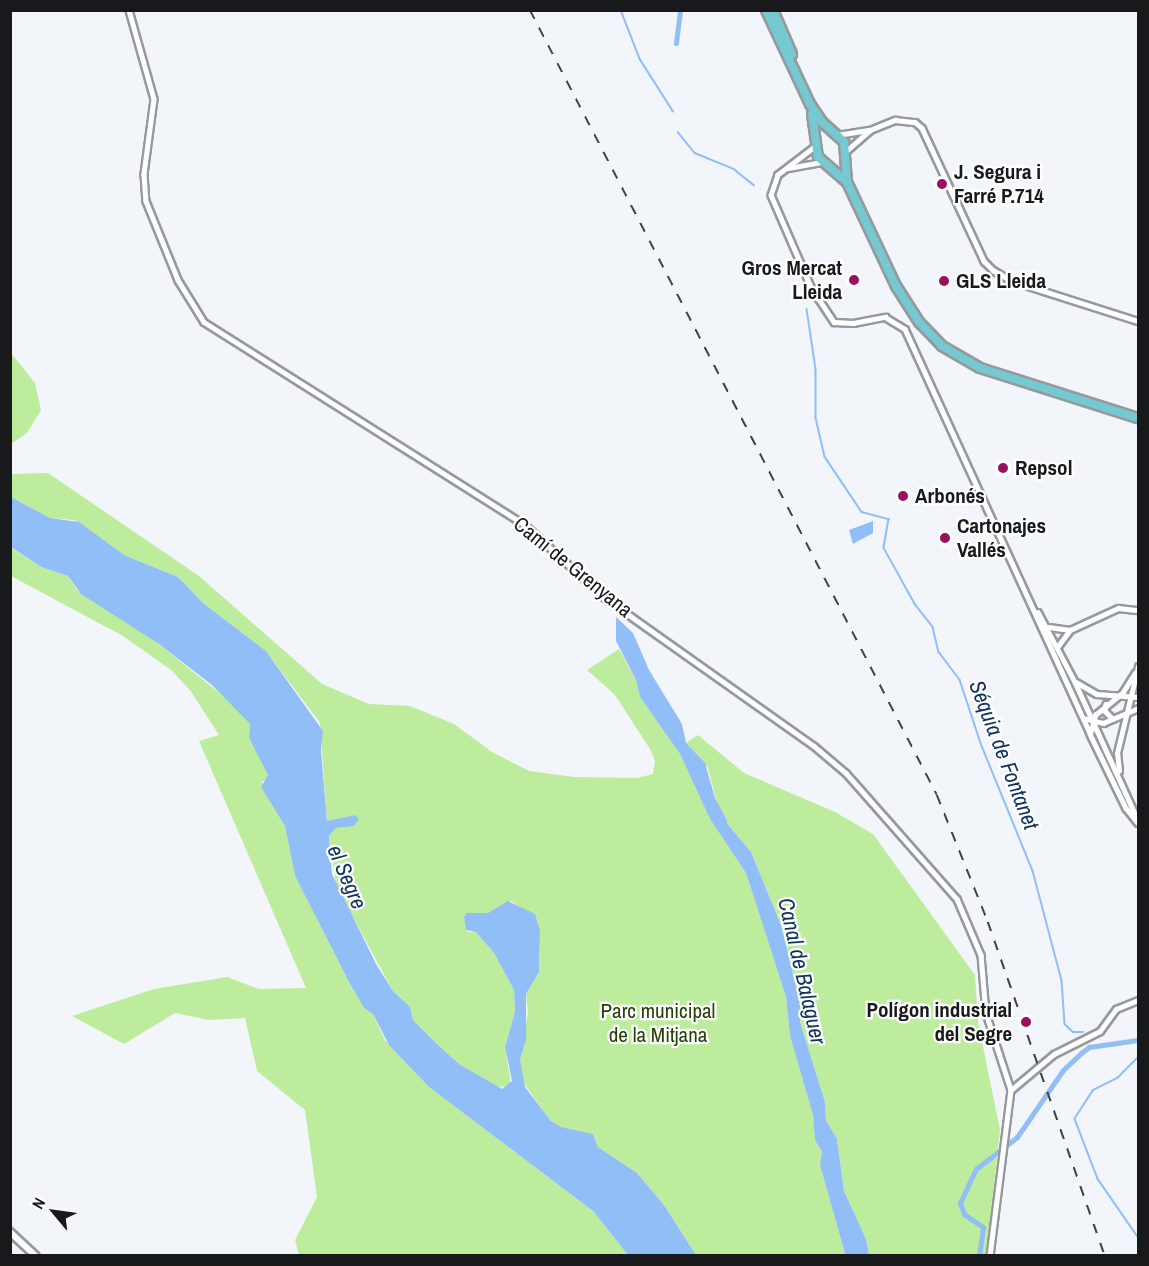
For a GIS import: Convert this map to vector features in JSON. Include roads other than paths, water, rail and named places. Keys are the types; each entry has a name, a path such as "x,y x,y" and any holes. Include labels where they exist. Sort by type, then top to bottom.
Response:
{"main road":[{"path":"766,10 810,104 844,142 847,182 902,298 942,346 987,371 1138,418"},
{"path":"773,10 805,93"},
{"path":"810,104 818,157 847,182"},
{"path":"816,145 825,135 836,135"},
{"path":"825,163 838,161 844,153"}],"street":[{"name":"Camí de Grenyana","path":"129,10 154,99 144,174 146,201 178,280 204,322 525,525 605,598 830,759 931,867 962,906 983,961 984,1003 1011,1090"},
{"path":"836,135 870,130 906,119 922,128 984,261 997,274 1138,321"},
{"path":"844,153 870,130"},
{"path":"816,145 772,184 771,200 825,313 838,323 885,317 905,329 1035,606 1090,734 1126,808 1138,823"},
{"path":"788,168 825,163"},
{"path":"1035,606 1049,627 1092,723 1119,776 1138,823"},
{"path":"1058,646 1070,630 1118,608 1138,610"},
{"path":"1049,627 1070,630"},
{"path":"1090,734 1092,723 1106,704 1120,694 1138,667"},
{"path":"1119,776 1117,753 1138,667"},
{"path":"1138,676 1138,685"},
{"path":"1075,682 1097,694 1138,697"},
{"path":"1106,704 1105,711 1114,719"},
{"path":"1083,718 1092,723 1114,719 1138,708"},
{"path":"990,1256 1011,1090 1049,1058 1100,1031 1116,1009 1138,1000"},
{"path":"10,1232 36,1256"}],"water":[{"path":"11,497 50,518 79,522 124,555 178,577 203,603 266,651 323,731 321,750 327,821 355,815 359,819 354,826 336,828 329,836 332,874 376,964 393,991 410,1007 413,1020 437,1044 459,1064 502,1089 512,1081 505,1047 515,1012 514,990 494,953 476,932 466,930 464,917 467,913 488,913 508,901 535,914 540,931 539,972 526,994 526,1040 520,1059 525,1087 551,1121 561,1127 593,1134 598,1147 637,1173 664,1205 696,1255 628,1255 593,1211 429,1087 389,1045 373,1014 364,1008 349,982 295,876 285,826 261,787 268,775 249,738 250,724 212,685 159,644 81,594 68,576 41,567 11,547"},
{"path":"873,521 873,533 853,544 849,530"},
{"path":"616,617 633,633 649,670 682,724 686,743 705,763 720,815 751,852 781,925 800,1003 800,1022 825,1102 826,1120 837,1139 844,1191 866,1239 869,1255 845,1254 820,1165 822,1152 815,1140 813,1115 790,1036 786,997 746,873 710,819 680,754 640,697 636,680 616,641"}],"waterway":[{"name":"Séquia de Fontanet","path":"621,10 640,59 673,111"},
{"name":"Canal de Balaguer","path":"676,43 680,10"},
{"name":"Séquia de Fontanet","path":"678,132 695,153 734,169 754,185"},
{"name":"Séquia de Fontanet","path":"807,309 816,369 816,418 825,457 862,512 889,519 884,548 915,604 933,627 939,652 960,680 982,746 1033,871 1062,981 1065,1024 1073,1032 1083,1032"},
{"name":"Canal de Balaguer","path":"713,800 724,821"},
{"path":"979,1256 983,1227 964,1214 960,1203 976,1169 1017,1137 1063,1070 1081,1053 1089,1047 1138,1040"},
{"name":"Séquia de Fontanet","path":"1138,1058 1118,1078 1093,1091 1075,1119 1098,1179 1138,1237"}],"railway":[{"path":"530,10 937,795 988,922 1105,1256"}],"place":[{"name":"J. Segura i Farré P.714","path":"942,184"},
{"name":"Gros Mercat Lleida","path":"854,280"},
{"name":"GLS Lleida","path":"944,281"},
{"name":"Repsol","path":"1003,468"},
{"name":"Arbonés","path":"903,496"},
{"name":"Cartonajes Vallés","path":"945,538"},
{"name":"Polígon industrial del Segre","path":"1026,1022"}],"water label":[{"name":"el Segre","path":"347,877"}],"park label":[{"name":"Parc municipal de la Mitjana","path":"658,1023"}]}
